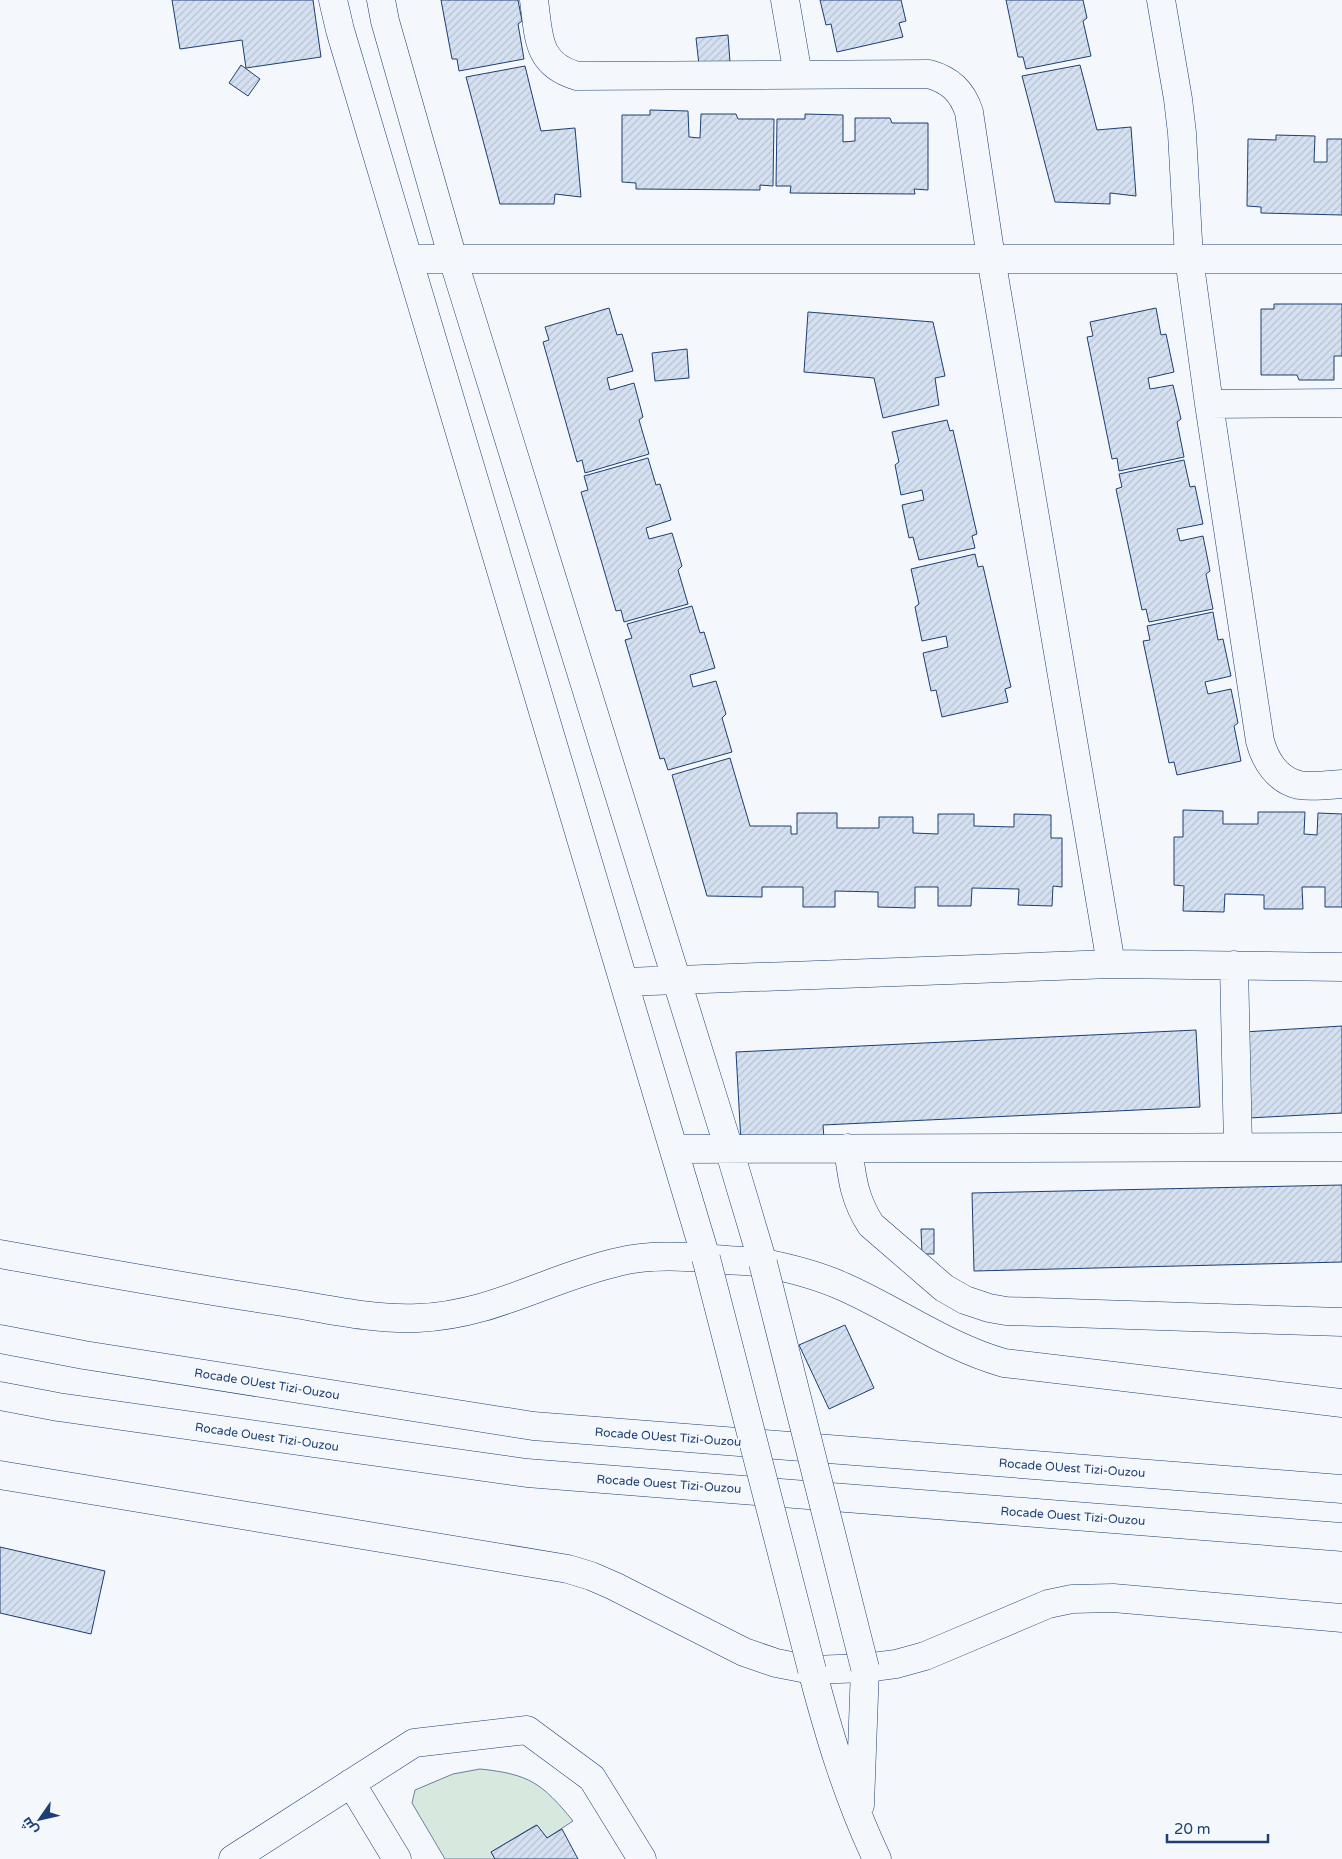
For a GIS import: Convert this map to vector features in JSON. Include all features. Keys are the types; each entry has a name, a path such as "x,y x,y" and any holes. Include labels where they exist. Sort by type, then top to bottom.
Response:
{"main road":[{"path":"334,0 340,30 408,259 675,1148 706,1258 827,1727 860,1822 878,1859"},
{"path":"381,0 385,21 452,259 677,980 763,1263 865,1668 860,1822"},
{"path":"534,0 540,43 546,57 553,65 564,72 577,76 929,74 942,78 953,85 960,93 969,112 991,258 1110,964"},
{"path":"785,0 798,75"},
{"path":"1161,0 1182,133 1189,258 1260,740 1264,755 1272,768 1284,778 1299,785 1342,784"},
{"path":"408,259 1342,259"},
{"path":"1209,404 1342,403"},
{"path":"625,982 1110,964 1342,967"},
{"path":"1234,965 1238,1147"},
{"path":"675,1148 1342,1147"},
{"path":"848,1148 854,1193 862,1213 871,1225 944,1288 966,1300 989,1308 1006,1311 1342,1322"},
{"path":"0,1254 182,1287 382,1317 417,1318 451,1315 478,1309 620,1261 645,1258 706,1258 763,1263 822,1278 843,1286 957,1345 981,1356 1004,1363 1342,1403"},
{"name":"Rocade OUest Tizi-Ouzou","path":"0,1339 94,1356 533,1426 1342,1488"},
{"name":"Rocade Ouest Tizi-Ouzou","path":"0,1396 58,1407 527,1473 1342,1537"},
{"path":"0,1475 568,1569 614,1586 744,1652 776,1663 812,1670 865,1668 896,1664 925,1656 1048,1604 1072,1599 1113,1598 1342,1618"},
{"path":"233,1859 414,1743 527,1730 592,1778 642,1859"},
{"path":"351,1783 397,1859"}],"shaded area":[{"path":"480,1769 511,1774 533,1783 543,1789 573,1821 547,1838 536,1825 491,1852 495,1859 445,1859 412,1803 415,1790 453,1774"}],"building":[{"path":"172,0 313,0 321,57 246,68 242,40 180,49"},
{"path":"441,0 518,0 522,21 518,24 524,59 459,71 457,59 452,59"},
{"path":"820,0 901,0 906,21 899,23 903,37 837,52 831,24 826,25"},
{"path":"1006,0 1083,0 1087,18 1083,21 1091,56 1026,69 1023,57 1018,57"},
{"path":"728,35 730,62 699,65 696,38"},
{"path":"241,65 260,79 248,96 229,83"},
{"path":"1080,65 1097,130 1131,127 1136,196 1110,193 1110,204 1055,202 1022,76"},
{"path":"525,66 541,131 575,128 581,197 555,194 554,204 500,204 466,77"},
{"path":"650,110 688,111 689,137 700,138 701,114 736,114 738,119 774,119 773,186 760,185 760,190 636,189 636,183 622,182 622,115 650,115"},
{"path":"805,114 843,115 843,142 855,141 855,118 890,118 892,123 928,123 928,190 914,189 915,194 790,193 791,186 776,186 777,119 805,119"},
{"path":"1276,135 1315,136 1314,162 1327,162 1327,139 1342,139 1342,215 1261,213 1261,207 1247,206 1248,139 1276,140"},
{"path":"1274,304 1342,304 1342,356 1334,356 1334,380 1299,380 1297,375 1261,375 1261,309 1274,309"},
{"path":"609,308 617,335 622,334 633,371 607,378 610,390 634,383 643,417 639,420 649,454 585,473 582,460 577,462 543,342 549,340 545,327"},
{"path":"1156,308 1161,335 1166,334 1174,372 1148,378 1150,389 1173,385 1181,419 1177,422 1184,457 1119,471 1117,458 1112,459 1087,337 1093,336 1090,322"},
{"path":"808,312 933,322 945,376 935,378 939,405 883,418 874,378 804,372"},
{"path":"687,349 689,378 655,381 652,353"},
{"path":"947,420 950,431 953,430 977,534 972,536 975,548 919,560 913,537 909,538 902,505 924,500 922,490 901,495 895,465 899,462 892,432"},
{"path":"648,458 656,485 660,484 671,520 646,528 649,539 672,533 682,566 678,570 688,604 624,622 621,610 616,611 581,492 588,490 584,476"},
{"path":"1184,460 1190,487 1195,486 1203,524 1177,529 1180,541 1203,536 1210,571 1206,574 1213,609 1149,622 1146,609 1142,610 1116,489 1122,487 1119,474"},
{"path":"975,554 978,567 983,566 1011,687 1005,689 1008,702 942,717 936,690 931,691 923,653 948,647 946,636 922,641 915,607 919,604 911,569"},
{"path":"692,606 700,633 704,632 715,668 690,675 693,687 716,681 726,714 722,718 732,752 668,770 664,758 660,759 625,640 632,638 627,624"},
{"path":"1213,612 1218,640 1223,639 1231,676 1205,682 1208,694 1231,689 1238,723 1234,726 1241,761 1177,775 1174,762 1169,763 1143,641 1150,640 1147,626"},
{"path":"730,758 750,826 791,826 791,834 797,834 797,813 837,813 837,828 879,828 879,817 913,817 913,833 938,834 938,814 974,814 974,826 1014,827 1014,814 1051,815 1051,838 1062,838 1062,887 1053,886 1052,906 1018,905 1019,889 972,888 971,906 938,906 938,887 915,887 915,908 878,907 878,892 835,891 835,907 803,907 803,887 762,887 762,897 707,896 672,775"},
{"path":"1183,810 1223,811 1223,824 1258,824 1258,812 1305,812 1304,834 1317,835 1318,813 1342,814 1342,907 1325,907 1325,887 1302,887 1303,909 1264,909 1264,895 1225,894 1224,912 1183,911 1184,886 1174,885 1174,837 1183,837"},
{"path":"1342,1026 1342,1113 1249,1118 1244,1032"},
{"path":"1196,1030 1200,1107 823,1125 824,1139 741,1143 736,1052"},
{"path":"1342,1185 1342,1262 974,1271 972,1193"},
{"path":"921,1229 934,1229 934,1254 922,1254"},
{"path":"845,1325 874,1388 829,1409 799,1345"},
{"path":"0,1547 105,1571 91,1634 0,1613"},
{"path":"537,1825 547,1838 562,1829 578,1859 495,1859 491,1852"}]}
